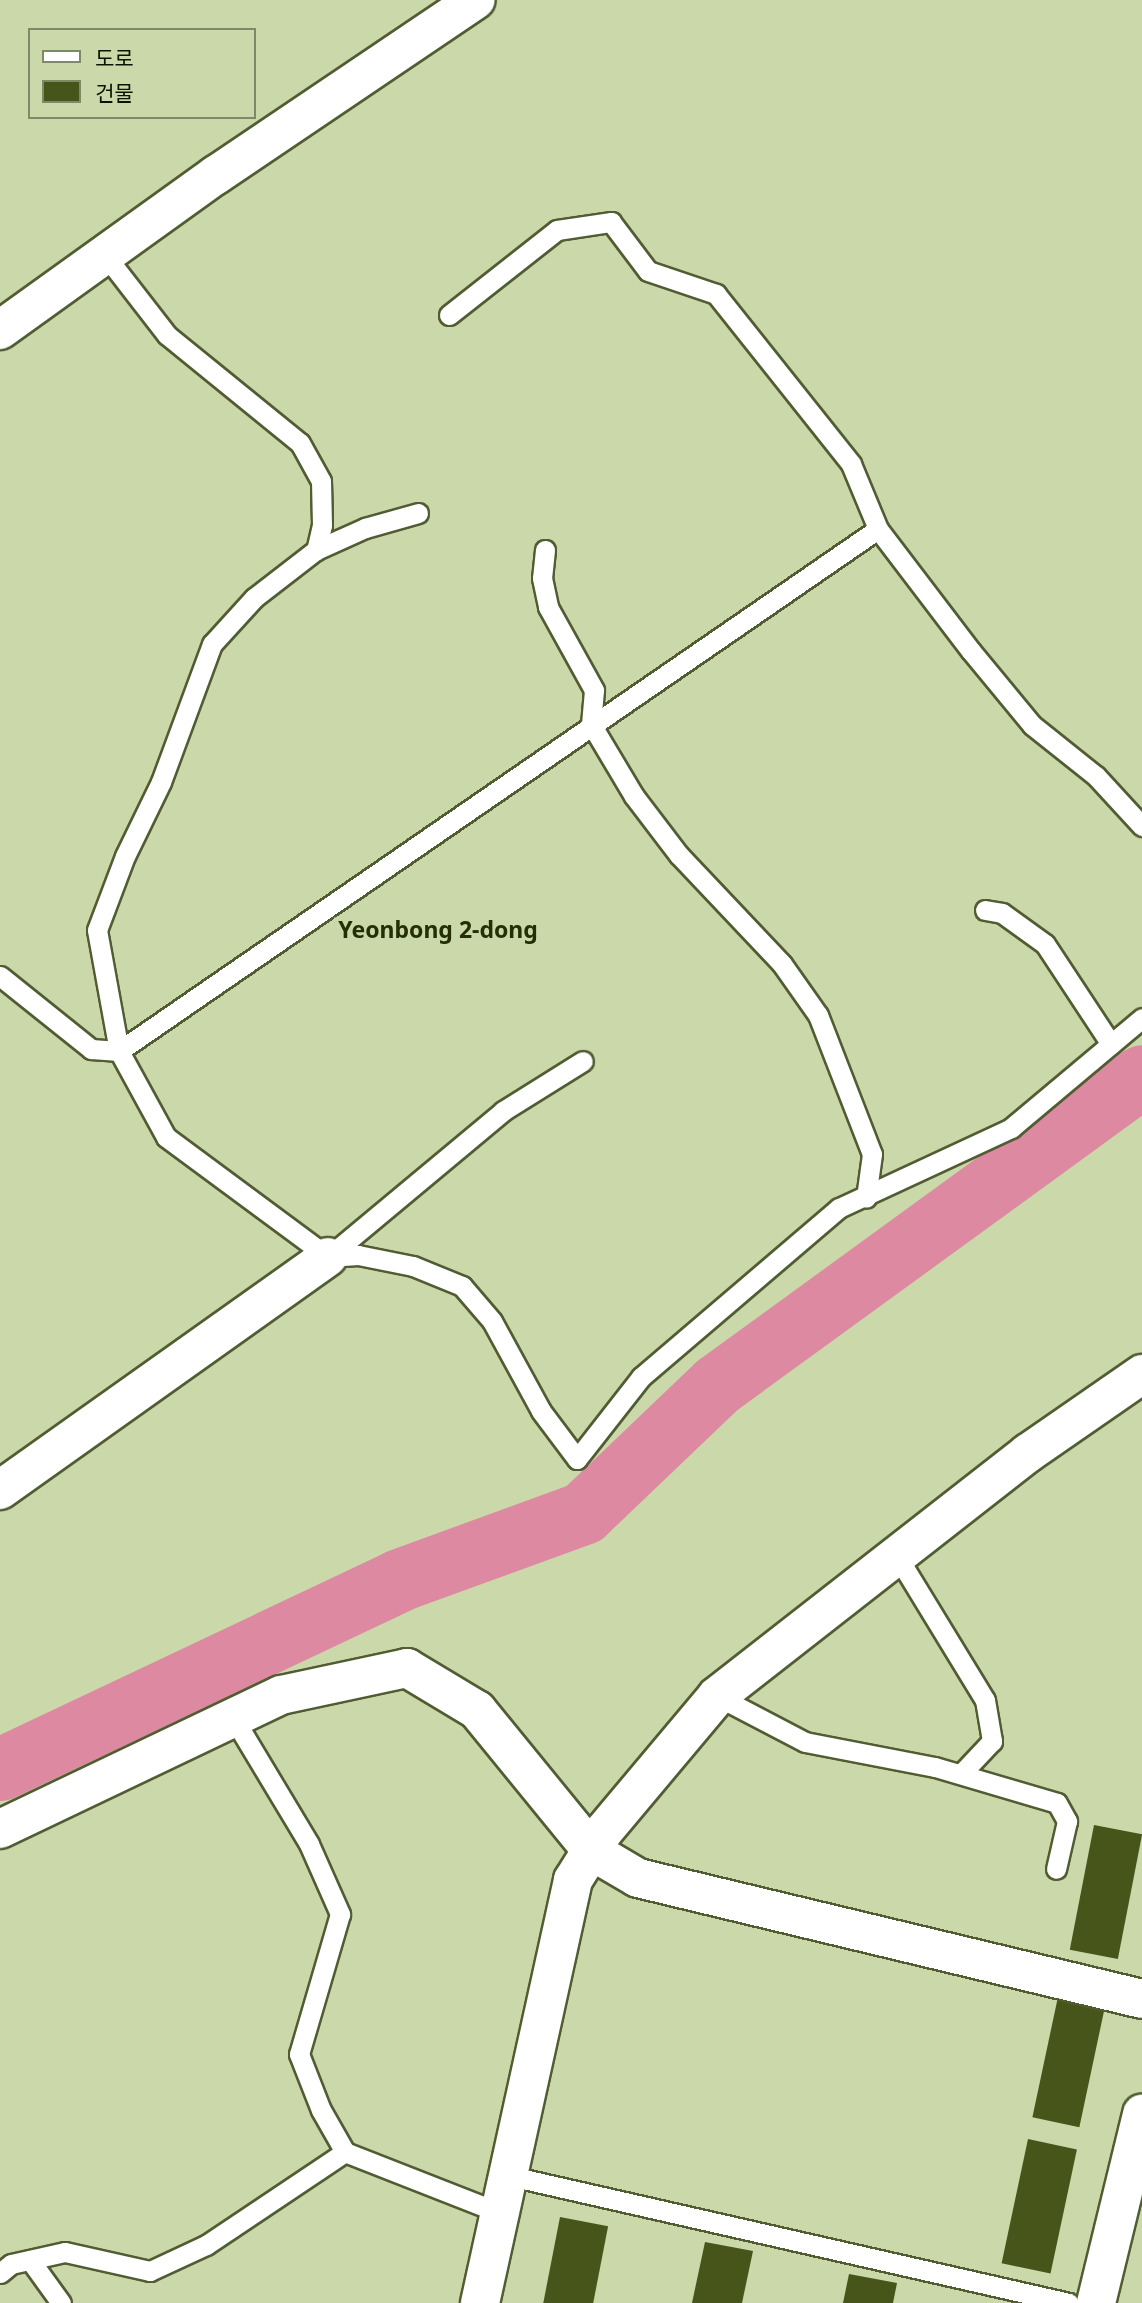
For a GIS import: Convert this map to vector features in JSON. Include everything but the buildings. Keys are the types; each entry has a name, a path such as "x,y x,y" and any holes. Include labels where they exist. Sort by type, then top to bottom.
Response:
{"street":[{"path":"0,330 475,0"},
{"path":"0,1490 328,1257"},
{"path":"480,2303 573,1880 592,1851 717,1696 897,1556 1142,1374"},
{"path":"0,1829 281,1695 407,1668 477,1710 592,1851 638,1878 1142,1999"},
{"path":"1096,2303 1142,2114"}],"lane":[{"path":"449,315 557,230 611,222 648,271 716,294 851,464 878,529 1032,725 1096,776 1142,826"},
{"path":"105,255 167,335 300,443 321,481 322,525 316,550"},
{"path":"418,513 365,528 316,550 254,598 212,644 161,782 125,856 97,930 119,1051 166,1137 328,1257 358,1255 413,1266 462,1286 492,1321 541,1410 577,1460 652,1367 839,1208 866,1198 1011,1128 1142,1018"},
{"path":"0,976 91,1049 119,1051 878,529"},
{"path":"545,550 542,578 548,607 594,690 591,724 634,796 672,845 782,964 818,1016 872,1154 866,1198"},
{"path":"985,910 1003,914 1045,944 1111,1044"},
{"path":"328,1257 503,1111 583,1061"},
{"path":"897,1556 985,1700 992,1741 962,1773"},
{"path":"717,1696 805,1742 962,1773 1057,1803 1067,1821 1056,1869"},
{"path":"234,1719 309,1843 340,1914 299,2054 321,2110 345,2152 498,2212"},
{"path":"0,2273 30,2260 65,2252 150,2272 206,2245 345,2152"},
{"path":"506,2175 1069,2303"},
{"path":"30,2260 61,2303"}],"waterway":[{"path":"0,1769 399,1580 583,1513 717,1385 1142,1076"}],"district":[{"name":"Yeonbong 2-dong","path":"438,929"}]}
